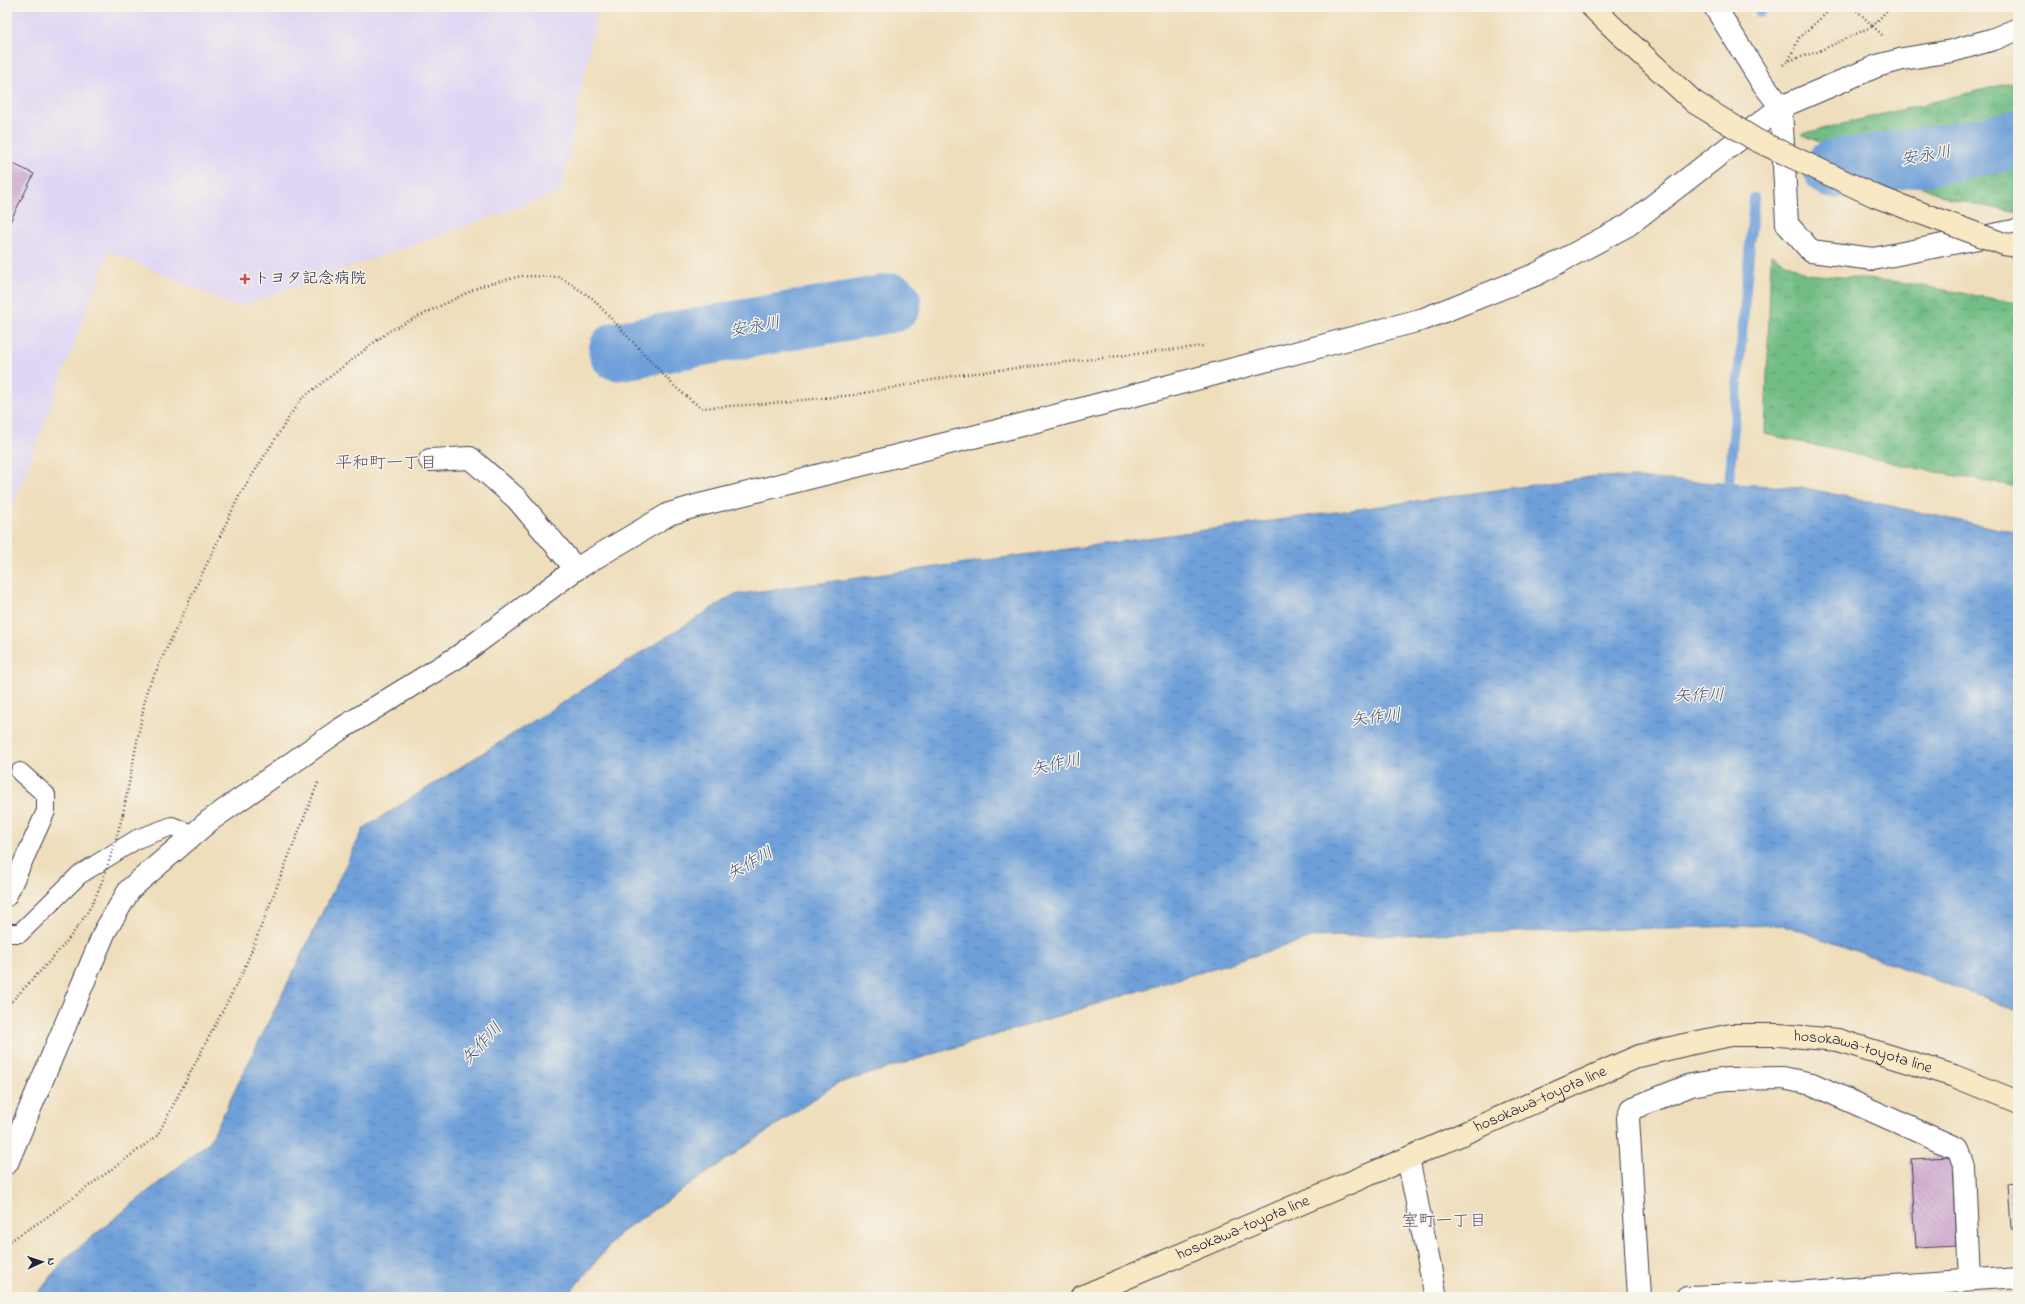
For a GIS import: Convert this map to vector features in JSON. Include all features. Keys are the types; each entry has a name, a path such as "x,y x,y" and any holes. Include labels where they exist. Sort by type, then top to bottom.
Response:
{"main road":[{"path":"1592,7 1694,102 1756,140 1875,196 2004,244 2018,246"},
{"name":"hosokawa-toyota line","path":"1081,1297 1408,1158 1639,1056 1731,1035 1779,1035 1838,1040 1954,1076 2018,1102"}],"street":[{"path":"1715,7 1761,81 1781,107 1787,224 1812,252 1873,259 2018,230"},
{"path":"7,1163 105,931 130,889 209,821 339,730 459,656 576,569 669,514 1067,413 1424,319 1538,274 1628,225 1781,107 1877,66 1903,59 1952,51 2018,29"},
{"path":"430,460 470,458 517,499 576,569"},
{"path":"1639,1297 1628,1118 1631,1109 1691,1085 1727,1079 1783,1078 1812,1084 1958,1149 1964,1169 1969,1280"},
{"path":"1408,1158 1436,1297"},
{"path":"1687,1297 1796,1295 2018,1277"}],"lane":[{"path":"7,897 46,811 46,795 20,772"},
{"path":"7,933 20,933 79,875 137,839 172,826 194,835"}],"path":[{"path":"1778,69 1788,60 1799,38 1833,7"},
{"path":"1853,7 1873,26"},
{"path":"1788,60 1817,52 1873,26 1890,7"},
{"path":"7,1005 47,964 78,926 91,905 110,859 122,814 147,690 239,496 300,400 389,331 482,286 521,276 560,277 592,298 675,387 701,408 854,395 958,375 1208,345"},
{"path":"7,1243 44,1219 157,1136 243,972 321,774"}],"shaded area":[{"name":"トヨタ記念病院","path":"7,7 598,7 561,192 238,307 109,251 10,514 7,513"}],"green space":[{"path":"2018,81 2018,213 1950,199 1801,134"},
{"path":"1771,255 1807,274 1899,282 2018,303 2018,487 1929,471 1765,434"}],"water":[{"name":"矢作川","path":"1598,476 1805,488 2018,533 2018,1010 1784,925 1315,937 836,1084 620,1233 566,1297 35,1297 65,1259 210,1141 364,828 733,595"}],"building":[{"path":"7,161 34,174 7,228"},
{"path":"1952,1157 1956,1246 1916,1248 1911,1159"},
{"path":"2018,1183 2018,1229 2012,1229 2009,1184"}],"waterway":[{"path":"1760,13 1762,7"},
{"name":"安永川","path":"1833,169 1942,154 2018,139"},
{"path":"1728,495 1754,198"},
{"name":"安永川","path":"618,351 892,303"}],"place":[{"name":"トヨタ記念病院","path":"245,279"}],"district":[{"name":"平和町一丁目","path":"386,463"},
{"name":"室町一丁目","path":"1444,1221"}]}
